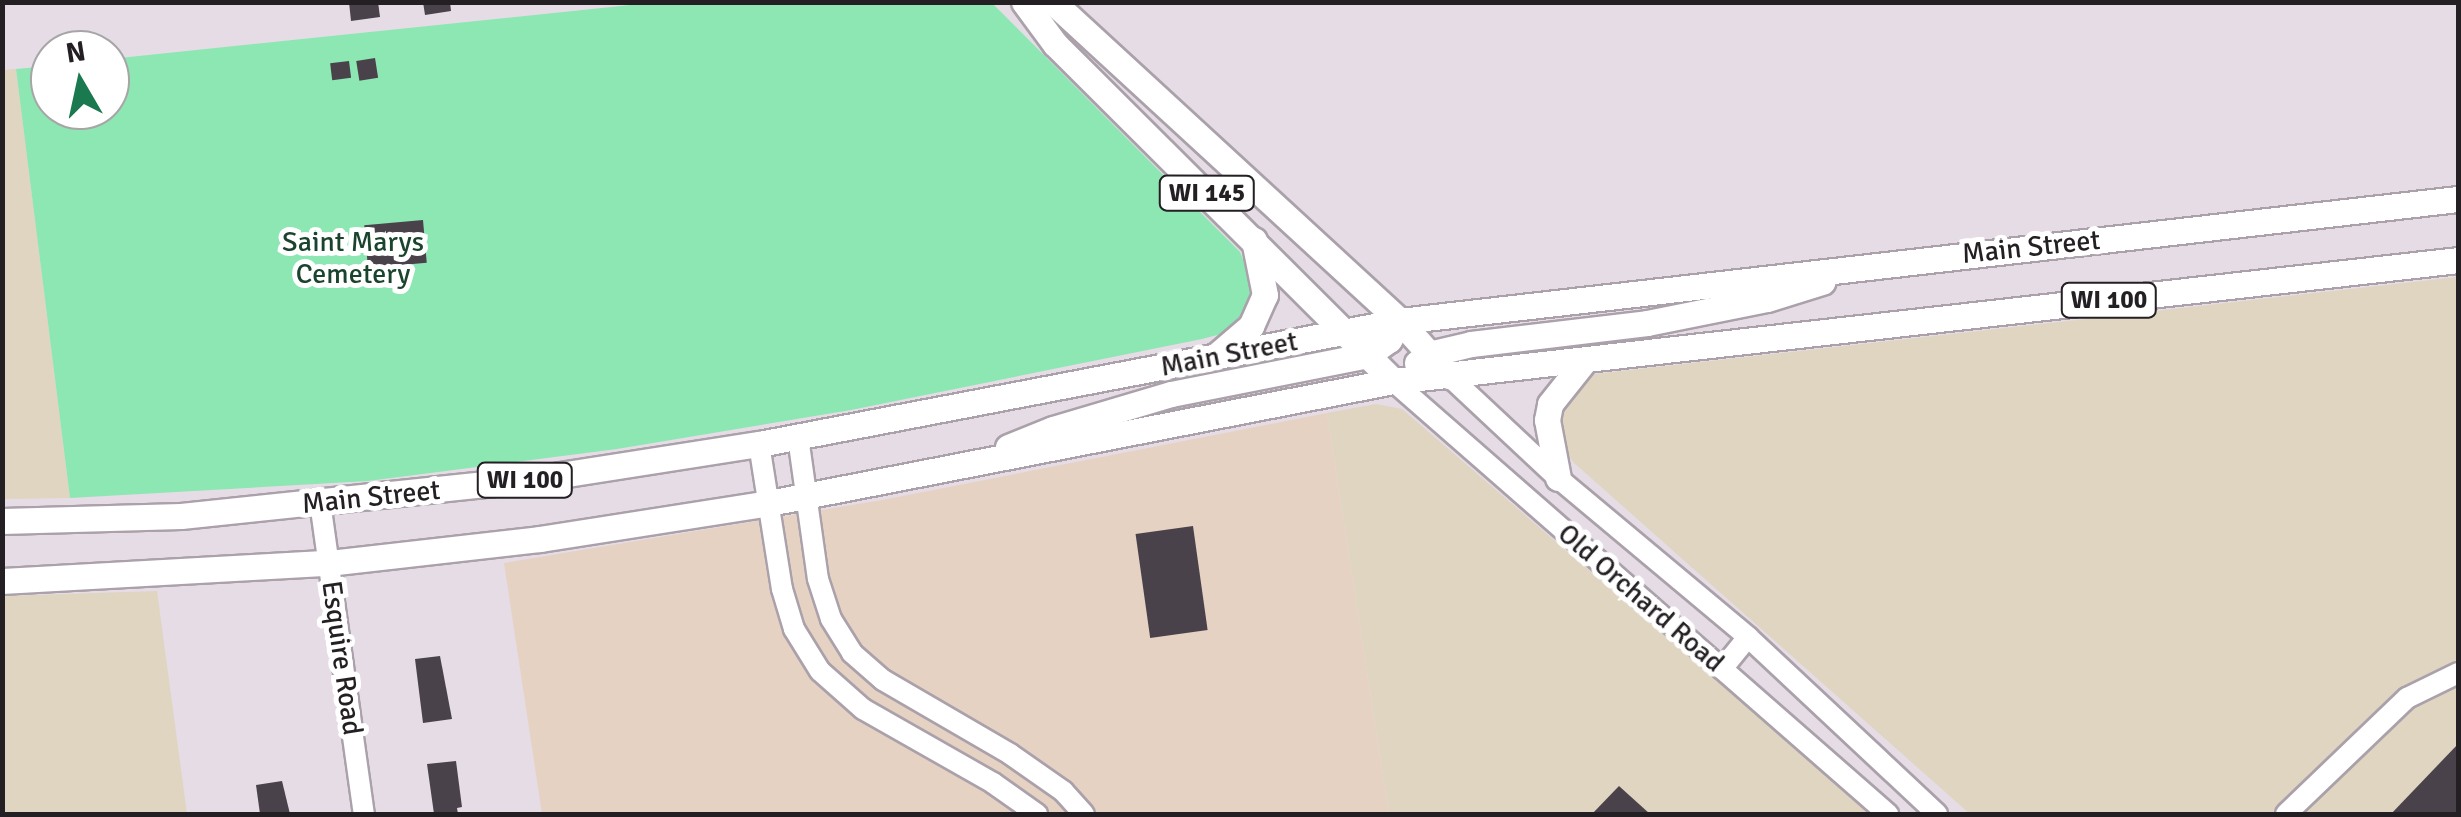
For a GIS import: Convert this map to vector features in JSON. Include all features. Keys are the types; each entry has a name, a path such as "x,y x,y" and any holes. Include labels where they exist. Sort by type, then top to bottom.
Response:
{"main road":[{"name":"WI 145","path":"1024,2 1055,44 1394,381"},
{"name":"WI 145","path":"1053,2 1400,321"},
{"name":"Main Street","path":"2,521 180,516 535,479 798,437 1400,321 2458,200"},
{"path":"1215,356 1251,326 1261,306 1265,294 1254,240"},
{"name":"WI 100","path":"2,581 329,563 540,539 768,504 1394,381 2458,260"},
{"path":"1394,381 1429,354 1472,344 1647,323 1768,299 1882,264"},
{"path":"954,469 1053,428 1171,394 1368,354 1388,340 1400,321 1449,376"},
{"path":"1558,478 1546,420 1550,404 1585,360"}],"street":[{"name":"Old Orchard Road","path":"1449,376 1558,478 1748,637 1937,814"},
{"name":"Old Orchard Road","path":"1394,381 1888,814"},
{"path":"798,437 818,579 831,619 852,653 902,690 1063,790 1084,814"},
{"path":"759,444 782,589 794,629 820,672 883,721 1038,814"},
{"name":"Esquire Road","path":"320,502 364,814"},
{"path":"1722,669 1748,637"},
{"path":"2286,814 2406,698 2458,672"},
{"path":"883,721 902,690"},
{"path":"1015,799 1035,771"}],"shaded area":[{"path":"16,69 70,498 3,499 2,70"},
{"path":"2458,277 2458,814 1970,814 1573,462 1562,447 1558,415 1579,380 1595,374"},
{"path":"1376,404 1402,409 1872,814 1389,814 1327,413"},
{"path":"1327,413 1389,814 542,814 504,563 882,500"},
{"path":"157,591 187,814 3,814 3,596"}],"green space":[{"name":"Saint Marys Cemetery","path":"650,3 992,3 1240,252 1255,288 1248,309 1221,334 851,410 617,449 368,481 70,498 16,69 30,68 30,130 130,130 130,57"}],"building":[{"path":"349,2 378,2 380,17 351,21"},
{"path":"423,2 450,2 451,11 425,15"},
{"path":"375,58 378,78 359,81 356,61"},
{"path":"349,61 351,78 332,80 330,63"},
{"path":"423,220 427,263 368,268 364,225"},
{"path":"1193,526 1208,630 1150,638 1136,534"},
{"path":"440,656 452,719 423,723 415,659"},
{"path":"2458,744 2458,814 2391,814"},
{"path":"456,761 462,807 457,808 458,814 434,814 427,764"},
{"path":"282,781 290,814 260,814 256,785"},
{"path":"1619,786 1650,814 1592,814"}]}
